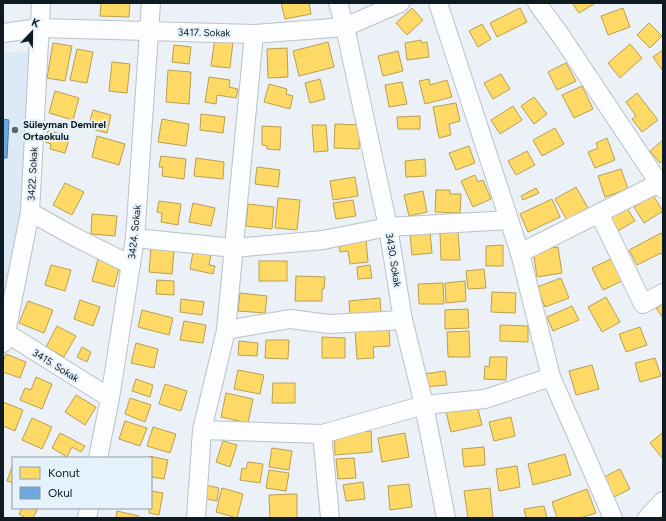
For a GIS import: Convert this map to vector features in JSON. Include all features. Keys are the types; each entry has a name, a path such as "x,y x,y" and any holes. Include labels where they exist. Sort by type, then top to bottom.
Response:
{"street":[{"name":"3422. Sokak","path":"4,336 30,212 41,3"},
{"name":"3424. Sokak","path":"98,457 110,398 135,238 151,3"},
{"name":"3430. Sokak","path":"338,3 345,27 388,227 403,320 424,405 446,518"},
{"name":"3417. Sokak","path":"3,34 39,28 254,34 345,27 400,3"},
{"path":"438,3 520,253 551,377 613,518"},
{"path":"520,253 599,213 662,184 537,3"},
{"path":"196,518 202,430 226,330 254,34"},
{"path":"30,212 73,236 131,265"},
{"path":"599,213 643,304 663,293"},
{"path":"135,238 234,248 323,240 388,227 509,220"},
{"path":"226,330 290,319 329,324 403,320"},
{"name":"3415. Sokak","path":"4,336 110,398"},
{"path":"202,430 322,434 424,405 485,400 551,377"},
{"path":"322,434 330,518"},
{"path":"647,518 663,502"}],"shaded area":[{"name":"Süleyman Demirel Ortaokulu","path":"32,51 24,206 3,306 3,53"}],"building: Konut":[{"path":"101,3 130,3 129,17 100,16"},
{"path":"281,3 309,3 311,14 285,19"},
{"path":"572,3 593,3 594,4 579,13"},
{"path":"412,8 423,20 407,35 396,23"},
{"path":"520,8 527,22 497,37 490,23"},
{"path":"623,8 630,27 608,35 601,16"},
{"path":"649,23 662,36 650,48 637,35"},
{"path":"482,24 491,39 478,47 469,31"},
{"path":"215,38 233,41 230,68 211,66"},
{"path":"421,40 422,43 427,42 429,57 407,60 405,43"},
{"path":"328,42 334,67 299,76 293,51"},
{"path":"53,43 72,46 65,81 47,78"},
{"path":"630,44 642,58 620,78 608,63"},
{"path":"174,45 191,47 189,64 172,62"},
{"path":"287,48 288,77 268,78 267,49"},
{"path":"77,49 93,52 87,83 70,80"},
{"path":"663,50 663,69 662,70 653,57"},
{"path":"398,51 403,71 383,76 378,56"},
{"path":"112,62 130,64 127,93 109,91"},
{"path":"566,63 576,81 557,90 548,72"},
{"path":"168,70 191,72 189,104 166,102"},
{"path":"501,74 510,89 493,99 484,83"},
{"path":"209,77 230,80 229,87 238,89 236,98 217,95 216,104 205,102"},
{"path":"320,79 325,99 310,103 305,83"},
{"path":"429,79 430,85 447,80 452,97 425,104 419,81"},
{"path":"402,82 407,104 389,107 385,85"},
{"path":"269,84 287,89 286,94 293,96 290,109 264,102"},
{"path":"582,86 593,109 574,118 562,95"},
{"path":"55,91 79,98 73,120 49,113"},
{"path":"637,93 658,120 642,132 632,119 636,116 626,102"},
{"path":"534,97 547,114 534,124 521,106"},
{"path":"456,103 460,121 449,124 451,135 439,138 433,107"},
{"path":"513,106 522,120 500,134 491,120"},
{"path":"93,110 111,115 107,133 88,128"},
{"path":"201,114 225,117 223,133 200,130"},
{"path":"420,116 420,129 398,129 397,117"},
{"path":"162,119 189,124 186,146 158,142"},
{"path":"335,124 360,125 359,149 334,148"},
{"path":"312,125 326,125 328,151 314,152"},
{"path":"262,126 281,127 280,150 267,149 267,146 262,145"},
{"path":"555,128 564,144 542,156 533,140"},
{"path":"48,131 70,136 65,153 50,149 51,144 45,142"},
{"path":"97,136 125,144 119,165 92,157"},
{"path":"607,138 615,160 595,168 588,152 598,148 596,143"},
{"path":"663,140 663,161 660,163 650,151"},
{"path":"469,146 475,163 456,170 449,153"},
{"path":"527,151 535,165 516,175 508,161"},
{"path":"161,156 186,159 184,179 162,176 163,167 159,167"},
{"path":"196,158 224,162 223,179 194,176"},
{"path":"425,159 426,176 406,177 405,161"},
{"path":"257,167 280,170 278,187 255,184"},
{"path":"621,169 628,189 605,197 598,176"},
{"path":"475,175 478,182 483,180 491,199 473,207 461,181"},
{"path":"355,177 358,196 333,200 330,181"},
{"path":"65,183 84,192 72,215 53,205"},
{"path":"576,187 588,208 567,220 555,199"},
{"path":"536,188 539,193 523,200 521,196"},
{"path":"436,190 450,190 450,194 461,194 460,213 435,212"},
{"path":"423,191 427,212 409,216 404,195"},
{"path":"653,195 663,211 644,223 634,207"},
{"path":"278,198 300,200 297,230 275,228"},
{"path":"552,199 560,217 528,232 520,214"},
{"path":"353,200 356,216 336,219 333,203"},
{"path":"159,201 181,204 178,225 161,222 162,213 157,212"},
{"path":"193,203 215,208 211,226 189,222"},
{"path":"624,203 635,221 616,232 606,213"},
{"path":"248,204 274,207 272,229 246,226"},
{"path":"92,214 117,216 115,236 91,234"},
{"path":"430,232 432,253 412,255 410,234"},
{"path":"458,232 460,260 441,260 440,233"},
{"path":"661,233 663,236 663,256 661,253 637,265 629,250"},
{"path":"366,240 368,262 350,264 348,251 340,252 339,243"},
{"path":"503,245 503,266 486,266 486,246"},
{"path":"558,247 562,273 537,277 533,250"},
{"path":"151,248 174,250 172,274 149,272"},
{"path":"193,252 211,255 209,265 215,266 213,274 190,269"},
{"path":"613,258 624,280 603,290 592,268"},
{"path":"98,259 120,265 114,287 92,281"},
{"path":"259,261 287,261 287,281 259,281"},
{"path":"51,265 71,270 65,291 45,285"},
{"path":"370,265 372,278 358,279 357,267"},
{"path":"484,269 486,288 468,289 466,271"},
{"path":"296,276 325,277 324,289 322,289 322,301 295,301"},
{"path":"561,278 569,298 545,307 537,287"},
{"path":"157,280 174,281 174,295 156,294"},
{"path":"465,281 466,301 446,303 445,283"},
{"path":"443,283 444,304 419,304 418,284"},
{"path":"492,292 516,293 515,313 491,312"},
{"path":"240,293 267,296 265,313 238,311"},
{"path":"606,297 620,322 602,332 588,307"},
{"path":"380,298 381,313 350,316 349,301"},
{"path":"181,299 204,302 202,315 180,312"},
{"path":"80,300 100,307 93,326 74,319"},
{"path":"28,301 53,310 44,333 19,323"},
{"path":"663,304 663,318 656,308"},
{"path":"572,306 579,320 553,331 547,317"},
{"path":"468,309 469,328 445,329 445,310"},
{"path":"142,310 173,318 169,335 138,327"},
{"path":"184,321 206,325 203,343 180,340"},
{"path":"500,325 528,326 528,342 500,341"},
{"path":"57,326 76,336 64,357 46,347"},
{"path":"640,327 647,345 626,352 619,334"},
{"path":"389,328 390,346 373,347 374,358 357,359 355,331"},
{"path":"469,331 470,357 448,357 447,332"},
{"path":"322,337 345,338 345,358 322,358"},
{"path":"266,340 289,340 288,359 265,358"},
{"path":"239,341 258,343 257,356 238,355"},
{"path":"136,343 158,349 154,368 131,363"},
{"path":"82,347 91,352 87,362 77,357"},
{"path":"6,354 26,362 20,378 3,372 3,362"},
{"path":"490,357 507,357 506,380 484,379 485,366 489,367"},
{"path":"655,358 661,376 640,382 635,363"},
{"path":"592,365 599,389 576,395 569,371"},
{"path":"238,370 264,375 260,394 234,389"},
{"path":"445,371 447,385 425,387 424,374"},
{"path":"36,377 52,384 42,409 20,400 25,388 31,390"},
{"path":"136,379 153,385 150,397 132,391"},
{"path":"273,383 295,383 295,403 272,403"},
{"path":"165,384 187,391 181,411 159,404"},
{"path":"226,393 253,399 248,423 221,417"},
{"path":"76,395 96,407 85,425 65,412"},
{"path":"130,398 151,405 145,422 125,414"},
{"path":"3,402 23,410 15,431 3,426"},
{"path":"477,405 482,425 451,432 446,412"},
{"path":"511,417 515,436 494,441 489,422"},
{"path":"32,418 52,427 42,449 22,440"},
{"path":"125,421 147,428 140,446 119,439"},
{"path":"153,427 176,434 170,453 147,446"},
{"path":"371,431 372,452 335,455 334,434"},
{"path":"663,432 663,459 650,443"},
{"path":"60,433 85,446 81,452 72,447 67,457 52,448"},
{"path":"405,433 409,457 382,462 378,438"},
{"path":"223,441 237,445 230,467 216,462"},
{"path":"484,447 485,465 464,467 462,449"},
{"path":"272,448 292,451 289,470 269,467"},
{"path":"565,454 571,475 533,485 528,464"},
{"path":"149,456 168,460 164,479 152,477 152,457"},
{"path":"354,458 356,478 338,479 336,459"},
{"path":"248,462 263,464 260,483 240,480 242,468 246,469"},
{"path":"517,466 520,487 499,491 496,469"},
{"path":"12,467 12,483 7,481"},
{"path":"620,469 630,489 612,498 602,478"},
{"path":"269,470 289,473 286,491 266,488"},
{"path":"363,482 365,499 346,501 343,485"},
{"path":"409,484 412,507 390,510 388,486"},
{"path":"205,485 219,488 217,501 202,498"},
{"path":"222,488 243,494 237,518 216,512"},
{"path":"490,488 493,518 468,518 464,491"},
{"path":"587,489 596,513 580,518 557,518 552,502"},
{"path":"152,491 163,493 159,515 149,513 149,509 152,509"},
{"path":"297,494 297,518 270,518 269,495"},
{"path":"544,506 547,518 526,518 524,509"},
{"path":"22,509 38,509 33,518 26,518 19,514"},
{"path":"117,511 139,516 138,518 116,518"}],"building: Okul":[{"path":"3,119 9,120 7,158 3,158"}],"place":[{"name":"Süleyman Demirel Ortaokulu","path":"15,130"}]}
